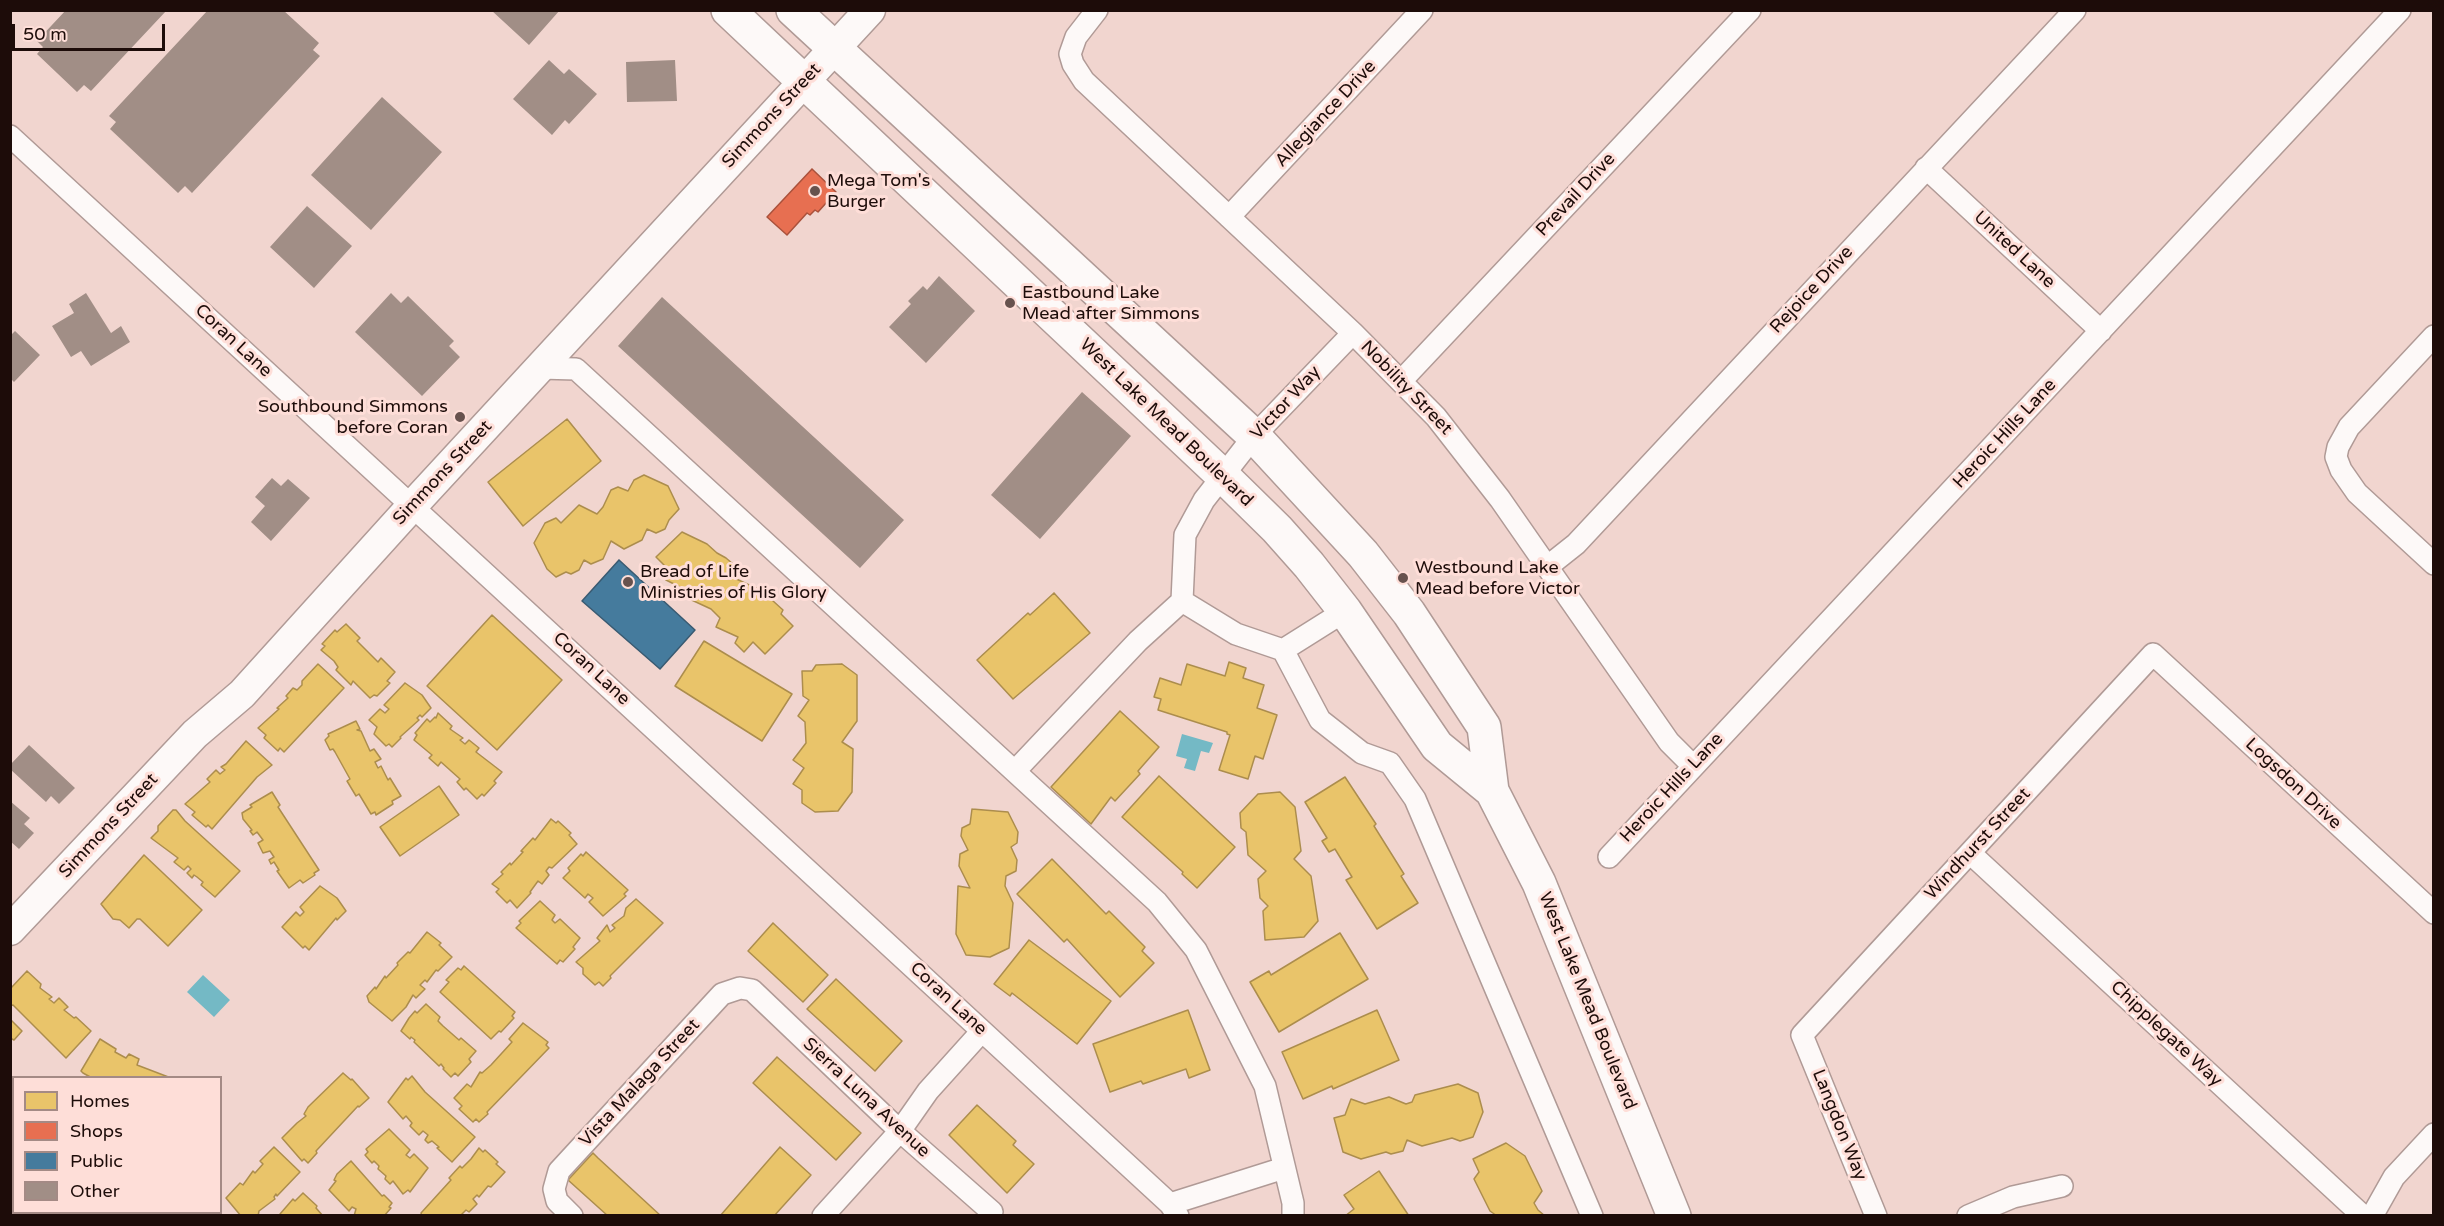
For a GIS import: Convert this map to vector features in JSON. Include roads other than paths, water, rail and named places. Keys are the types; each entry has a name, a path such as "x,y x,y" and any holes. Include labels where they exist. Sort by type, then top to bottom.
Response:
{"main road":[{"name":"West Lake Mead Boulevard","path":"728,10 1224,477 1309,565 1384,665 1437,746 1492,791"},
{"name":"West Lake Mead Boulevard","path":"793,10 1254,436 1363,554 1409,613 1484,727 1492,791 1544,894 1674,1215"},
{"name":"Simmons Street","path":"10,930 195,734 242,694 412,506 870,10"},
{"path":"1077,339 1110,302"}],"street":[{"name":"Nobility Street","path":"1097,10 1076,37 1070,54 1078,73 1092,89 1402,380 1469,457 1669,742 1693,766"},
{"name":"Allegiance Drive","path":"1229,217 1422,10"},
{"name":"Prevail Drive","path":"1402,380 1750,10"},
{"name":"Rejoice Drive","path":"1547,567 1576,544 2074,10"},
{"name":"Heroic Hills Lane","path":"1608,857 2400,10"},
{"name":"Coran Lane","path":"10,136 1174,1210"},
{"name":"United Lane","path":"1926,168 2101,332"},
{"name":"Victor Way","path":"1182,602 1185,535 1204,500 1254,436 1353,333"},
{"path":"2433,336 2349,427 2338,447 2336,457 2341,470 2357,493 2433,564"},
{"path":"540,368 576,369 580,372 1157,902 1196,950 1265,1086 1293,1215"},
{"path":"1015,771 1138,641 1182,602 1236,634 1283,650 1320,720 1362,753 1390,763 1415,799 1592,1215"},
{"path":"1283,650 1345,611"},
{"name":"Windhurst Street","path":"1802,1035 2153,654"},
{"name":"Logsdon Drive","path":"2153,654 2433,913"},
{"name":"Chipplegate Way","path":"1970,853 2363,1215"},
{"name":"Sierra Luna Avenue","path":"740,988 752,990 900,1131 992,1212"},
{"name":"Vista Malaga Street","path":"572,1215 557,1201 554,1189 559,1171 722,994 740,988"},
{"path":"824,1215 900,1131 928,1091 982,1031"},
{"name":"Langdon Way","path":"1802,1035 1876,1215"},
{"path":"2372,1215 2394,1177 2433,1134"},
{"path":"1174,1210 1284,1168"},
{"path":"1968,1215 2013,1197 2062,1186"}],"water":[{"path":"1182,734 1213,743 1209,753 1201,751 1195,771 1184,768 1187,759 1176,756"},
{"path":"203,975 230,1000 214,1017 187,992"}],"place":[{"name":"Mega Tom's Burger","path":"815,191"},
{"name":"Eastbound Lake Mead after Simmons","path":"1010,303"},
{"name":"Southbound Simmons before Coran","path":"460,417"},
{"name":"Westbound Lake Mead before Victor","path":"1403,578"},
{"name":"Bread of Life Ministries of His Glory","path":"628,582"}]}
